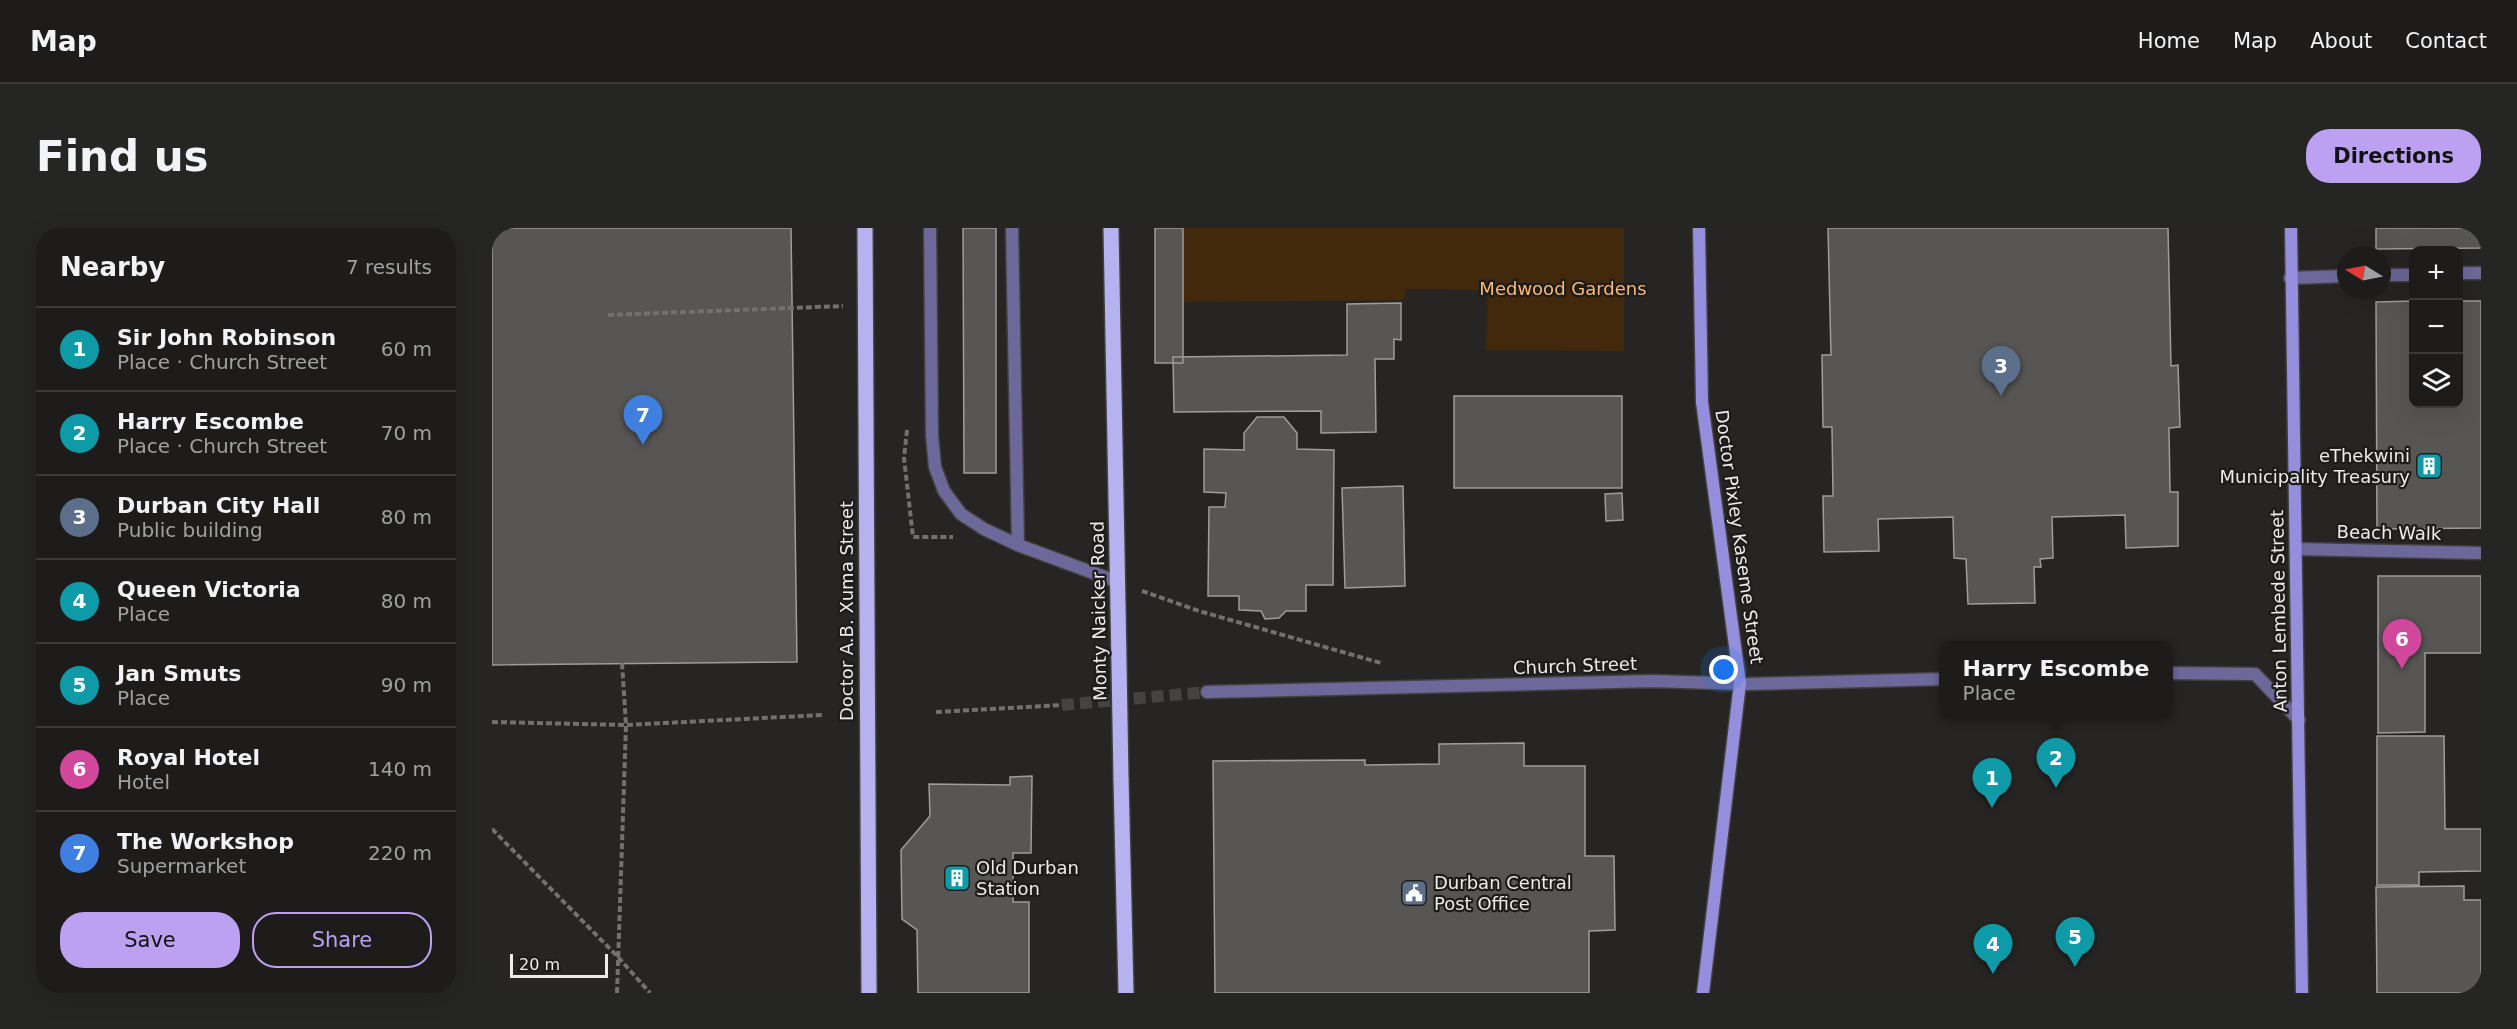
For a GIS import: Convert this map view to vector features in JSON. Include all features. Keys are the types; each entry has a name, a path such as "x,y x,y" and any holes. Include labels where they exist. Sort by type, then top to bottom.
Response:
{"main road":[{"name":"Doctor A.B. Xuma Street","path":"865,228 869,993"},
{"name":"Monty Naicker Road","path":"1111,228 1126,993"},
{"name":"Doctor Pixley Kaseme Street","path":"1699,228 1702,402 1740,683 1703,993"},
{"name":"Anton Lembede Street","path":"2291,228 2302,993"}],"street":[{"path":"930,228 932,435 935,467 944,491 961,514 984,529 1118,582"},
{"path":"1012,228 1018,544"},
{"path":"2463,273 2481,273"},
{"path":"2391,275 2409,275"},
{"path":"2290,278 2337,276"},
{"name":"Beach Walk","path":"2296,549 2481,553"},
{"path":"2173,673 2255,674 2299,720"},
{"name":"Church Street","path":"1207,692 1653,681 1740,683 1939,679"}],"path":[{"path":"608,315 865,305"},
{"path":"929,537 942,537"},
{"path":"1118,582 1200,611 1383,664"},
{"path":"617,993 626,725 622,663"},
{"path":"936,712 1062,705"},
{"path":"492,722 626,725 822,715"},
{"path":"492,829 618,957 650,993"}],"green space":[{"name":"Medwood Gardens","path":"1184,228 1624,228 1624,351 1486,350 1488,290 1407,289 1403,300 1184,302"}],"building":[{"path":"492,228 791,228 797,662 492,665"},
{"path":"963,228 996,228 996,473 964,473"},
{"path":"1155,228 1183,228 1183,363 1155,363"},
{"path":"1828,228 2168,228 2171,366 2178,365 2180,427 2169,428 2170,492 2178,492 2178,546 2126,548 2125,515 2052,517 2053,558 2040,559 2041,567 2034,567 2035,603 1968,604 1966,559 1954,558 1953,517 1878,519 1879,551 1824,552 1823,496 1833,496 1832,427 1823,427 1822,355 1831,355"},
{"path":"2376,228 2481,228 2481,248 2409,246 2409,249 2391,249 2391,246 2376,246"},
{"name":"eThekwini Municipality Treasury","path":"2409,301 2409,408 2463,408 2463,301 2481,301 2481,528 2377,529 2376,302"},
{"path":"1401,303 1401,340 1394,339 1394,359 1375,359 1376,432 1321,433 1321,411 1174,412 1173,357 1347,355 1347,304"},
{"path":"1454,396 1622,396 1622,488 1454,488"},
{"path":"1257,417 1284,417 1297,433 1297,449 1334,450 1333,585 1306,585 1306,611 1286,611 1279,618 1265,619 1261,611 1239,610 1239,596 1208,596 1209,507 1225,507 1226,493 1204,492 1204,449 1244,450 1244,433"},
{"path":"1403,486 1405,586 1345,588 1342,488"},
{"path":"1622,493 1623,520 1606,521 1605,494"},
{"path":"2378,576 2481,576 2481,653 2425,653 2425,732 2378,733"},
{"path":"2377,736 2444,736 2445,829 2481,829 2481,871 2419,872 2419,885 2377,885"},
{"name":"Durban Central Post Office","path":"1524,743 1524,766 1585,766 1585,856 1614,856 1615,930 1589,931 1589,993 1215,993 1213,761 1365,760 1365,765 1439,764 1439,744"},
{"name":"Old Durban Station","path":"1032,776 1031,853 1013,853 1013,902 1029,902 1029,993 918,993 917,930 902,919 901,850 930,816 929,784 1010,785 1010,777"},
{"path":"2464,886 2464,900 2481,900 2481,993 2377,993 2376,887"}],"tunnel":[{"path":"1062,705 1207,692"}],"place":[{"name":"Durban City Hall","path":"2001,396"},
{"name":"The Workshop","path":"643,445"},
{"name":"eThekwini Municipality Treasury","path":"2429,466"},
{"name":"Royal Hotel","path":"2402,669"},
{"name":"Harry Escombe","path":"2056,788"},
{"name":"Sir John Robinson","path":"1992,808"},
{"name":"Old Durban Station","path":"957,878"},
{"name":"Durban Central Post Office","path":"1414,893"},
{"name":"Jan Smuts","path":"2075,967"},
{"name":"Queen Victoria","path":"1993,974"}]}
